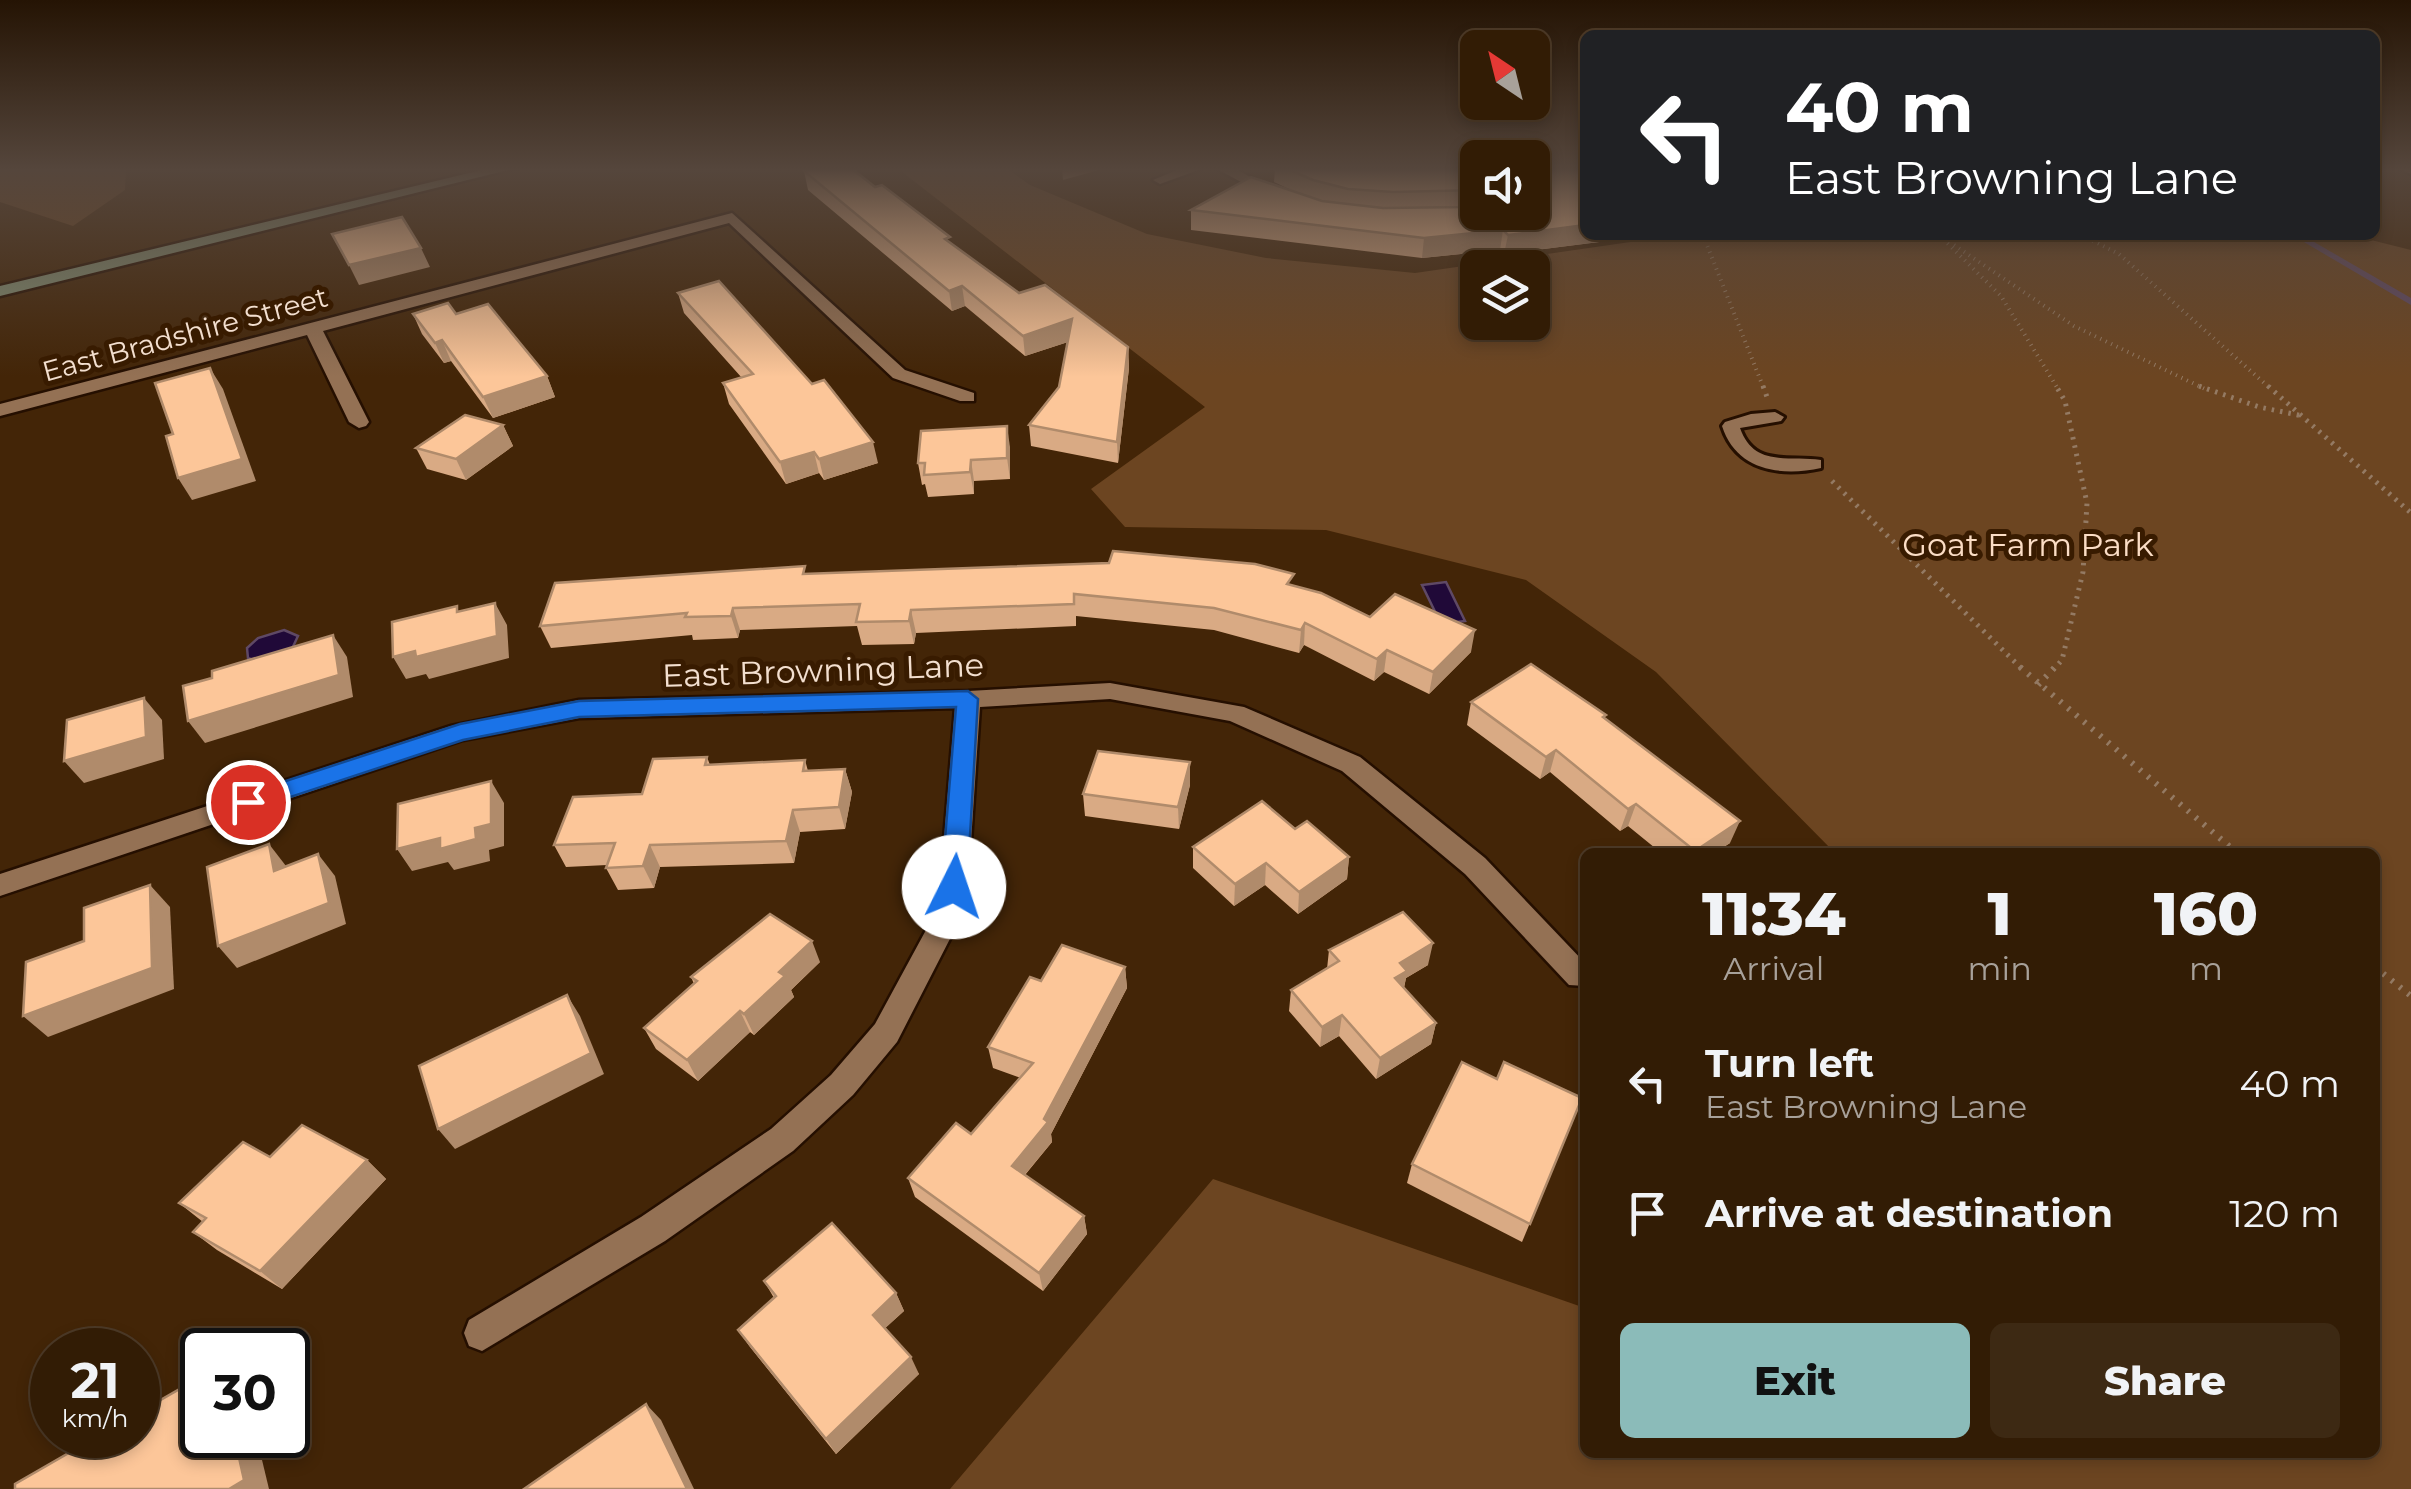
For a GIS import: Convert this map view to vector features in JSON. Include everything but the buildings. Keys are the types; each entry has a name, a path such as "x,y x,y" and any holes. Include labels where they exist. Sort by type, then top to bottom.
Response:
{"main road":[{"path":"0,291 221,237"}],"street":[{"name":"East Bradshire Street","path":"0,410 658,237"},
{"name":"East Bradshire Street","path":"753,237 899,374 966,396"},
{"path":"313,329 359,422"},
{"name":"East Browning Lane","path":"0,884 460,732 562,712 1110,691 1235,713 1351,764 1474,866 1579,976"},
{"path":"482,1333 653,1229 782,1140 842,1086 886,1033 940,931 954,887 968,699"}],"lane":[{"path":"1775,417 1751,418 1731,426 1734,444 1751,458 1784,468 1815,464"}],"path":[{"path":"1945,240 2001,296 2064,401 2088,503 2084,572 2062,660 2038,685"},
{"path":"1947,240 2087,332 2156,367 2258,410 2306,417"},
{"path":"2092,240 2119,254 2411,514"},
{"path":"1912,558 2038,685 2231,848"},
{"path":"2380,971 2411,996"}],"green space":[{"name":"Goat Farm Park","path":"987,237 1164,237 1266,258 1415,273 1460,267 1460,340 1550,340 1550,254 1644,240 2371,240 2411,250 2411,1489 950,1489 1213,1179 1580,1306 1580,1458 2380,1458 2380,848 1830,848 1656,672 1526,580 1326,530 1125,527 1091,489 1205,407"}],"shaded area":[{"path":"1446,582 1465,621 1441,624 1422,585"},
{"path":"284,630 298,636 291,651 248,658 247,648 258,638"}],"waterway":[{"path":"2305,240 2411,302"}],"route":[{"path":"248,802 460,732 579,709 968,699 954,887"}]}
